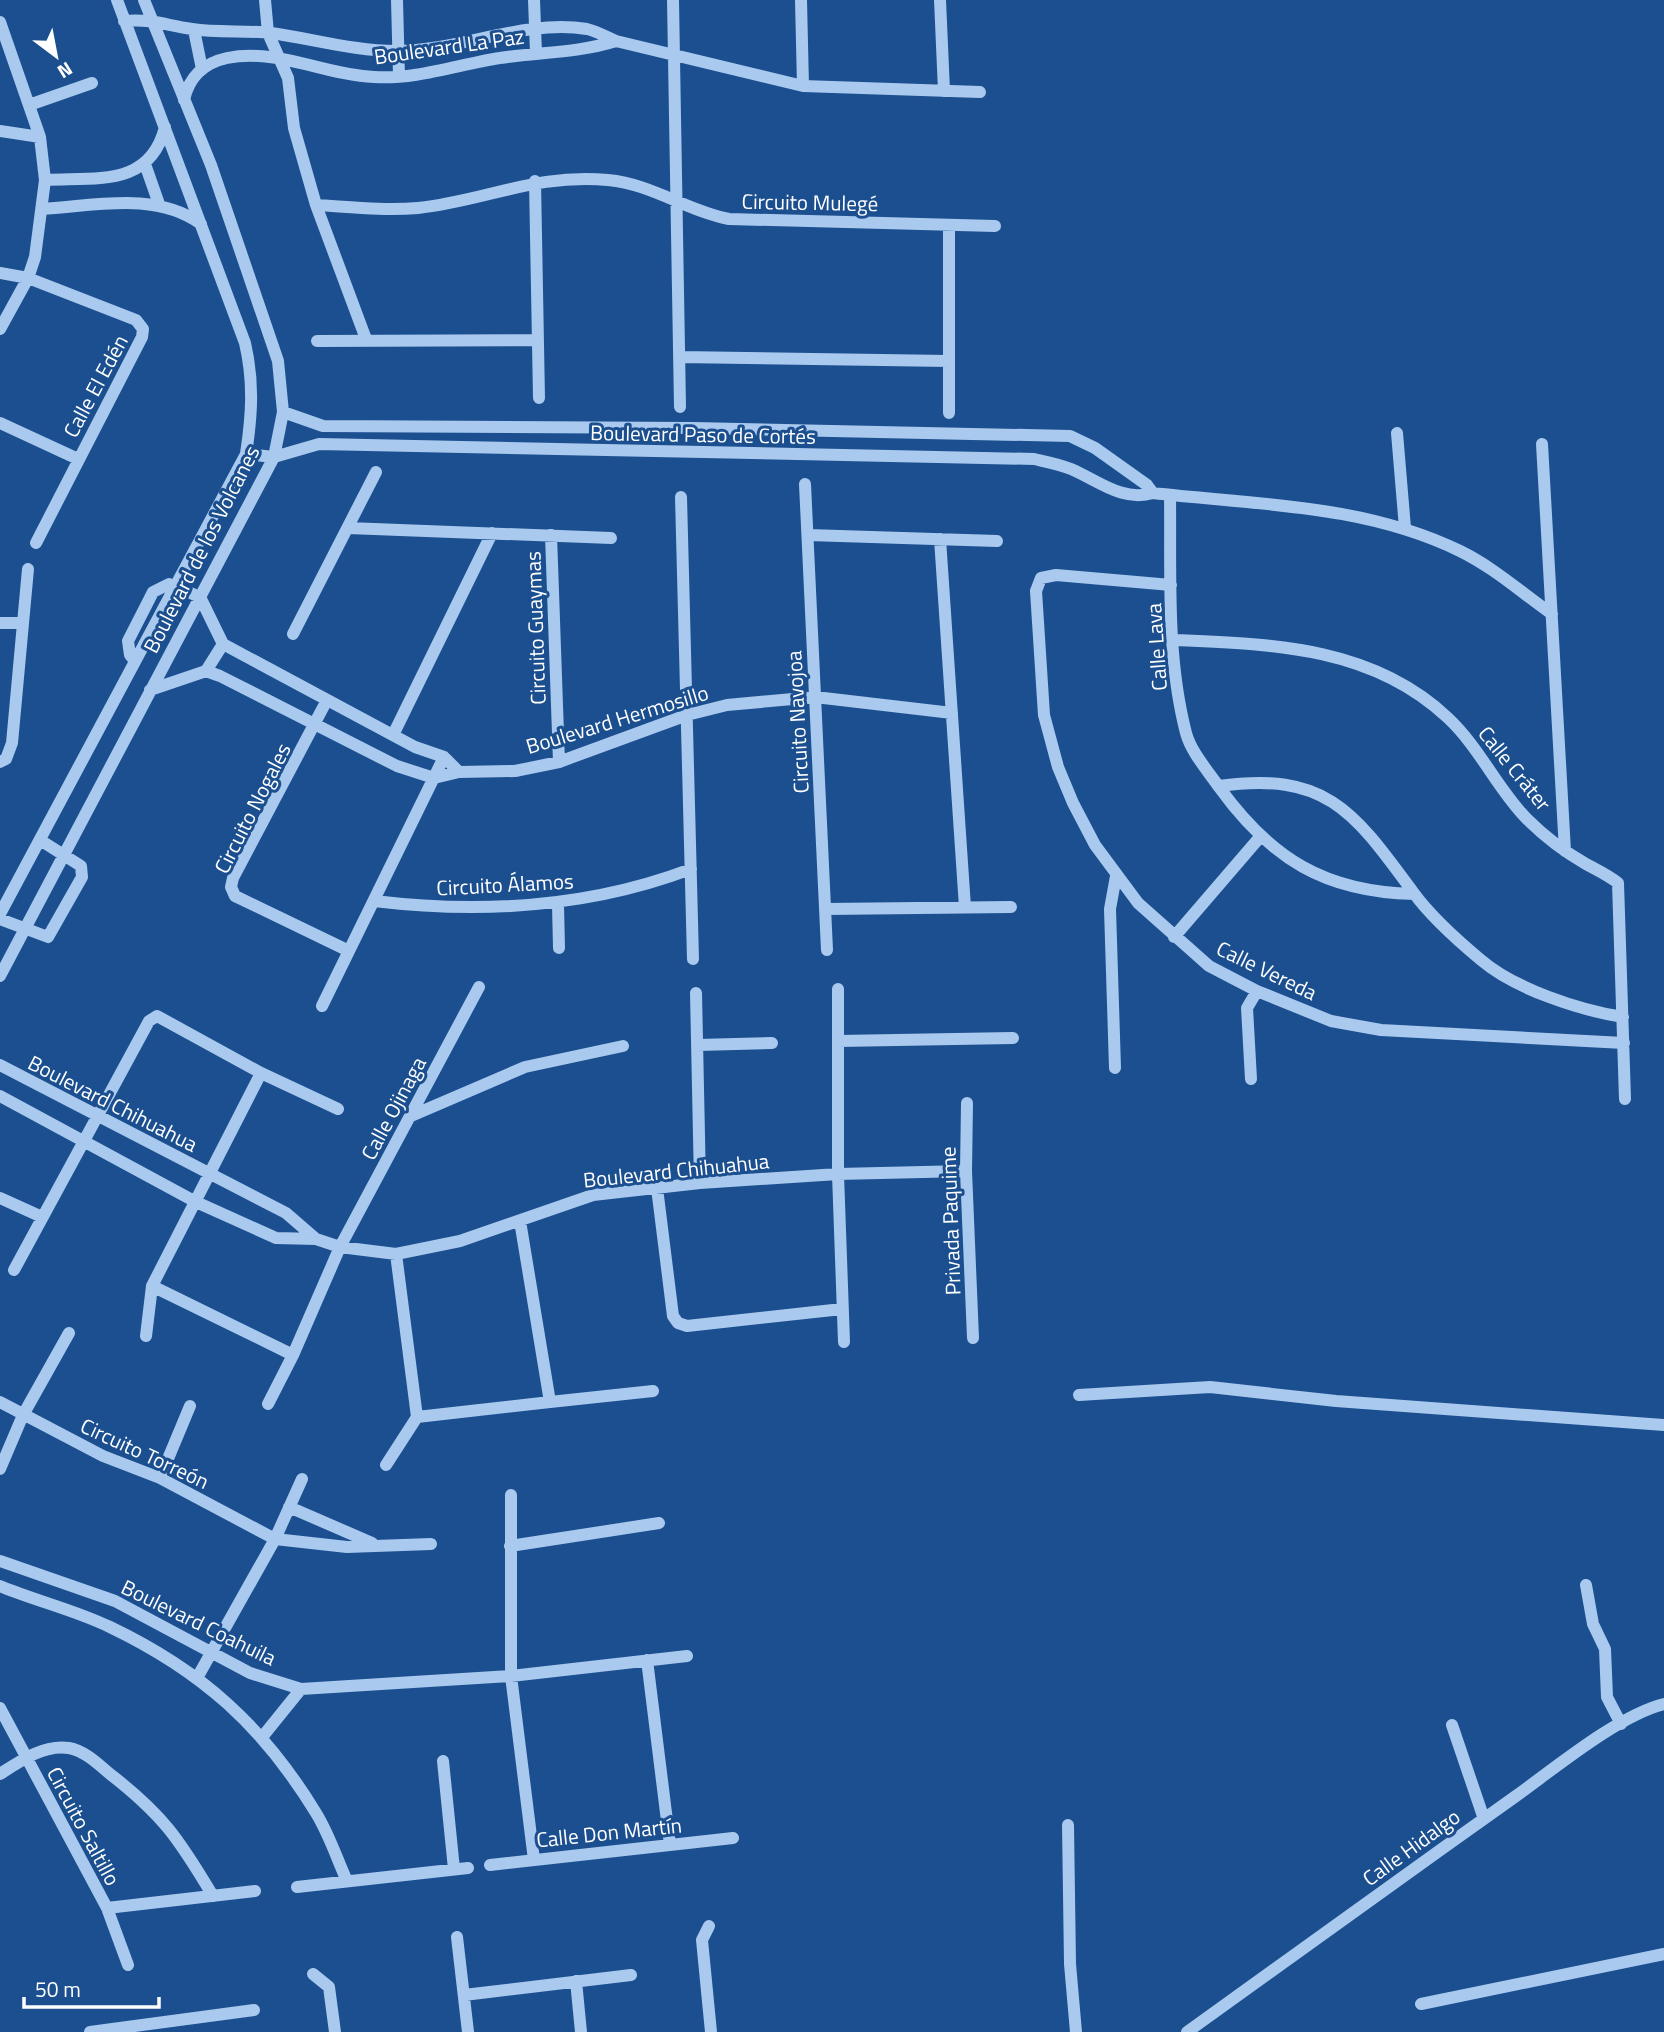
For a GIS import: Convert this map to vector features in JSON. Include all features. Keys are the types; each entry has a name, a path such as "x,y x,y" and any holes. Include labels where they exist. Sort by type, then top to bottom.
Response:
{"street":[{"name":"Boulevard de los Volcanes","path":"0,914 246,453 253,407 252,376 246,343 117,0"},
{"name":"Boulevard de los Volcanes","path":"0,976 274,457 283,412 278,361 211,165 144,0"},
{"path":"265,0 268,33 288,78 295,128 316,205 366,339"},
{"path":"397,0 399,76"},
{"path":"534,0 536,53"},
{"path":"673,0 680,407"},
{"path":"801,0 803,86"},
{"path":"940,0 944,91"},
{"name":"Boulevard La Paz","path":"124,21 152,19 194,30 268,33 357,49 398,51 425,49 477,37 535,30 588,29 616,41 803,86 980,92"},
{"path":"0,22 40,137 44,180 43,209 28,278 0,329"},
{"path":"184,100 190,82 202,69 194,30"},
{"name":"Boulevard La Paz","path":"202,69 230,57 279,58 365,76 399,76 536,53 587,50 616,41"},
{"path":"29,105 92,83"},
{"path":"44,180 122,175 145,164 161,141 165,127"},
{"path":"0,131 40,137"},
{"path":"145,164 159,204"},
{"name":"Circuito Mulegé","path":"316,205 419,208 535,181 608,180 675,198 700,214 729,219 995,226"},
{"path":"535,181 539,398"},
{"path":"43,209 159,204 188,215 201,224"},
{"path":"949,225 949,413"},
{"path":"0,273 28,278"},
{"name":"Calle El Edén","path":"0,423 78,459 142,337 143,329 136,320 28,278"},
{"path":"317,341 538,340"},
{"path":"679,357 949,360"},
{"name":"Boulevard Paso de Cortés","path":"283,412 323,426 693,428 1070,436 1095,448 1147,485 1153,493"},
{"path":"693,428 693,453"},
{"path":"1397,433 1405,528"},
{"path":"1034,434 1034,459"},
{"name":"Boulevard Paso de Cortés","path":"246,453 274,457 319,444 1034,459 1071,469 1124,495 1140,497 1153,493 1327,510 1405,528 1461,552 1552,614"},
{"path":"1542,444 1565,850"},
{"path":"36,543 78,459"},
{"path":"293,634 376,472"},
{"name":"Circuito Navojoa","path":"805,484 827,950"},
{"name":"Calle Lava","path":"1170,495 1172,640 1187,736 1219,786 1260,837 1311,873 1341,886 1377,893 1415,894"},
{"path":"681,497 694,959"},
{"name":"Circuito Guaymas","path":"348,528 611,538"},
{"path":"393,735 492,533"},
{"path":"808,534 997,541"},
{"name":"Circuito Guaymas","path":"551,535 559,762"},
{"path":"940,539 965,907"},
{"path":"3,760 12,743 28,569"},
{"name":"Calle Vereda","path":"1171,586 1056,575 1041,578 1036,591 1044,715 1058,767 1073,803 1116,876 1138,903 1209,966 1257,991 1331,1021 1381,1030 1624,1043"},
{"path":"175,586 200,597 223,644 393,735 444,757 459,772"},
{"path":"0,623 22,623"},
{"name":"Calle Cráter","path":"1172,640 1302,648 1350,659 1392,677 1449,718 1485,759 1525,818 1565,850 1618,883 1625,1099"},
{"path":"206,671 223,644"},
{"path":"150,690 206,671 397,766 434,778"},
{"name":"Boulevard Hermosillo","path":"434,778 459,772 515,771 559,762 687,715 727,705 816,697 952,713"},
{"name":"Circuito Nogales","path":"327,700 233,878 231,887 235,896 349,951"},
{"path":"322,1006 444,757"},
{"path":"1219,786 1281,782 1312,790 1343,808 1362,825 1415,894 1483,963 1533,990 1600,1013 1623,1017"},
{"path":"1174,937 1260,837"},
{"path":"0,919 44,937 52,933 82,877 81,866 40,840"},
{"name":"Circuito Álamos","path":"374,901 432,908 558,905 655,883 691,869"},
{"path":"1115,1068 1110,909 1116,876"},
{"path":"558,905 559,948"},
{"path":"825,909 1011,907"},
{"name":"Calle Ojinaga","path":"268,1404 293,1355 340,1247 480,987"},
{"path":"838,989 838,1174 845,1342"},
{"path":"1251,1079 1247,1008 1257,991"},
{"path":"696,993 700,1183"},
{"path":"14,1270 96,1115 149,1021 157,1016 261,1073 338,1109"},
{"path":"838,1041 1013,1038"},
{"path":"698,1045 772,1043"},
{"path":"411,1116 525,1067 623,1046"},
{"name":"Boulevard Chihuahua","path":"0,1065 286,1213 316,1239"},
{"path":"146,1336 152,1286 261,1073"},
{"name":"Boulevard Chihuahua","path":"0,1096 196,1202 276,1238 316,1239 340,1247 396,1254 460,1241 593,1195 700,1183 838,1174 966,1171"},
{"name":"Privada Paquime","path":"967,1102 966,1171 973,1338"},
{"path":"657,1188 673,1316 678,1323 687,1326 842,1309"},
{"path":"0,1198 42,1217"},
{"path":"520,1221 550,1402"},
{"path":"386,1465 417,1417 396,1254"},
{"path":"152,1286 293,1355"},
{"path":"0,1469 23,1415 69,1333"},
{"path":"1079,1395 1209,1387 1336,1401 1664,1425"},
{"path":"417,1417 653,1391"},
{"name":"Circuito Torreón","path":"0,1402 103,1456 160,1478 275,1539"},
{"path":"160,1478 190,1406"},
{"path":"197,1678 275,1539 302,1479"},
{"path":"510,1495 511,1676 534,1860"},
{"path":"289,1507 375,1545"},
{"path":"510,1546 659,1523"},
{"path":"275,1539 347,1547 431,1544"},
{"name":"Boulevard Coahuila","path":"0,1561 115,1601 250,1672 301,1689 511,1676 687,1656"},
{"path":"1586,1585 1593,1624 1605,1649 1607,1697 1620,1724"},
{"name":"Boulevard Coahuila","path":"0,1586 107,1625 169,1657 197,1678 262,1736 317,1815 347,1881"},
{"path":"647,1660 670,1845"},
{"path":"262,1736 301,1689"},
{"name":"Calle Hidalgo","path":"1187,2032 1620,1724 1647,1708 1664,1704"},
{"name":"Circuito Saltillo","path":"0,1708 107,1908 128,1965"},
{"path":"1452,1725 1484,1819"},
{"path":"0,1774 26,1758 51,1748 70,1748 88,1756 149,1805 169,1825 213,1896"},
{"path":"443,1761 454,1869"},
{"path":"1068,1825 1070,1964 1076,2032"},
{"name":"Calle Don Martín","path":"490,1865 733,1838"},
{"path":"297,1887 468,1867"},
{"path":"107,1908 255,1891"},
{"path":"709,1926 702,1940 711,2032"},
{"path":"457,1937 468,2032"},
{"path":"1420,2004 1664,1954"},
{"path":"313,1973 330,1987 335,2032"},
{"path":"464,1995 631,1975"},
{"path":"576,1981 581,2032"},
{"path":"90,2032 195,2025 254,2010"}]}
